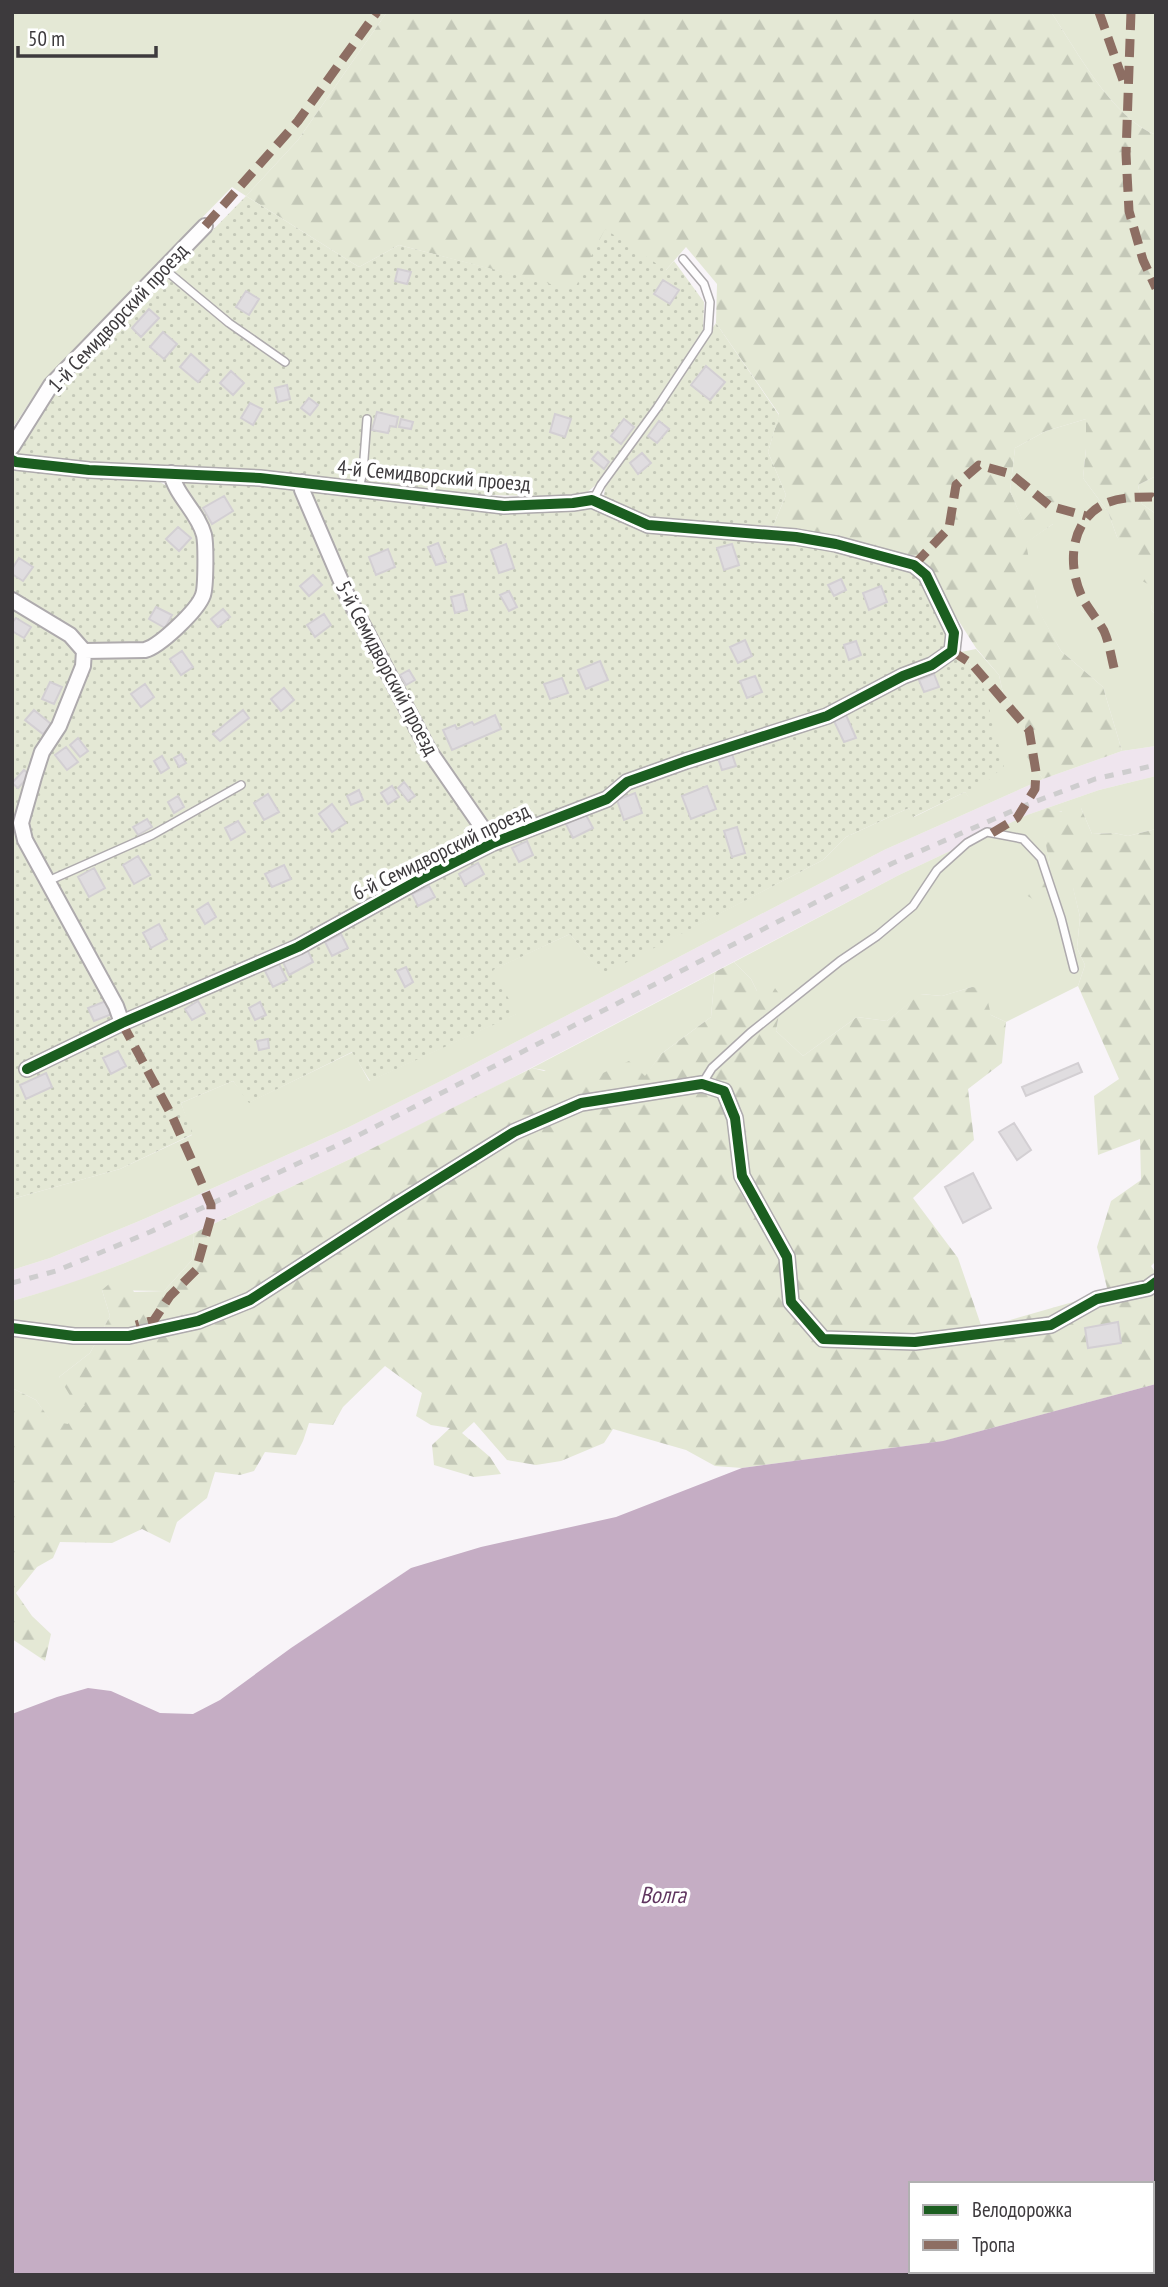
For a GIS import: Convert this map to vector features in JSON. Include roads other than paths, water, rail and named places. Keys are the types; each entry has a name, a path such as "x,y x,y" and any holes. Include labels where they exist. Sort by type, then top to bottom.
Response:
{"street":[{"name":"1-й Семидворский проезд","path":"12,447 51,385 205,226"},
{"name":"4-й Семидворский проезд","path":"12,460 16,463 89,470 302,482 505,506 592,500 649,525 796,537 914,565 926,575 954,632 952,651"},
{"path":"12,600 70,635 85,651 145,650 154,647 176,628 203,597 204,535 173,484 171,473"},
{"name":"5-й Семидворский проезд","path":"302,482 302,490 347,595 412,719 428,749 493,842"},
{"path":"85,651 83,666 59,726 42,752 22,823 25,840 116,1006 122,1023"},
{"name":"6-й Семидворский проезд","path":"27,1069 122,1023 298,947 493,842 607,799 627,782 827,716 903,676 932,665 952,651"},
{"path":"12,1328 75,1336 129,1336 198,1321 250,1300 514,1132 581,1102 702,1084 724,1091 735,1118 742,1176 787,1257 792,1302 823,1339 915,1342 1051,1325 1097,1299 1148,1288 1156,1282"}],"lane":[{"path":"592,500 708,331 709,302 704,284 683,259"},
{"path":"163,268 229,323 285,362"},
{"path":"359,488 363,472 367,419"},
{"path":"48,881 152,835 242,785"},
{"path":"702,1084 712,1068 750,1034 913,906 937,870 967,843 988,832 1023,839 1041,859 1061,918 1074,969"}],"water":[{"name":"Волга","path":"1156,1384 1156,2275 12,2275 12,1714 88,1688 111,1691 160,1713 193,1714 220,1700 291,1648 411,1568 481,1547 616,1517 742,1468 943,1441"}],"railway":[{"path":"12,1283 56,1271 150,1232 353,1138 893,863 1026,805 1095,779 1156,765"}]}
